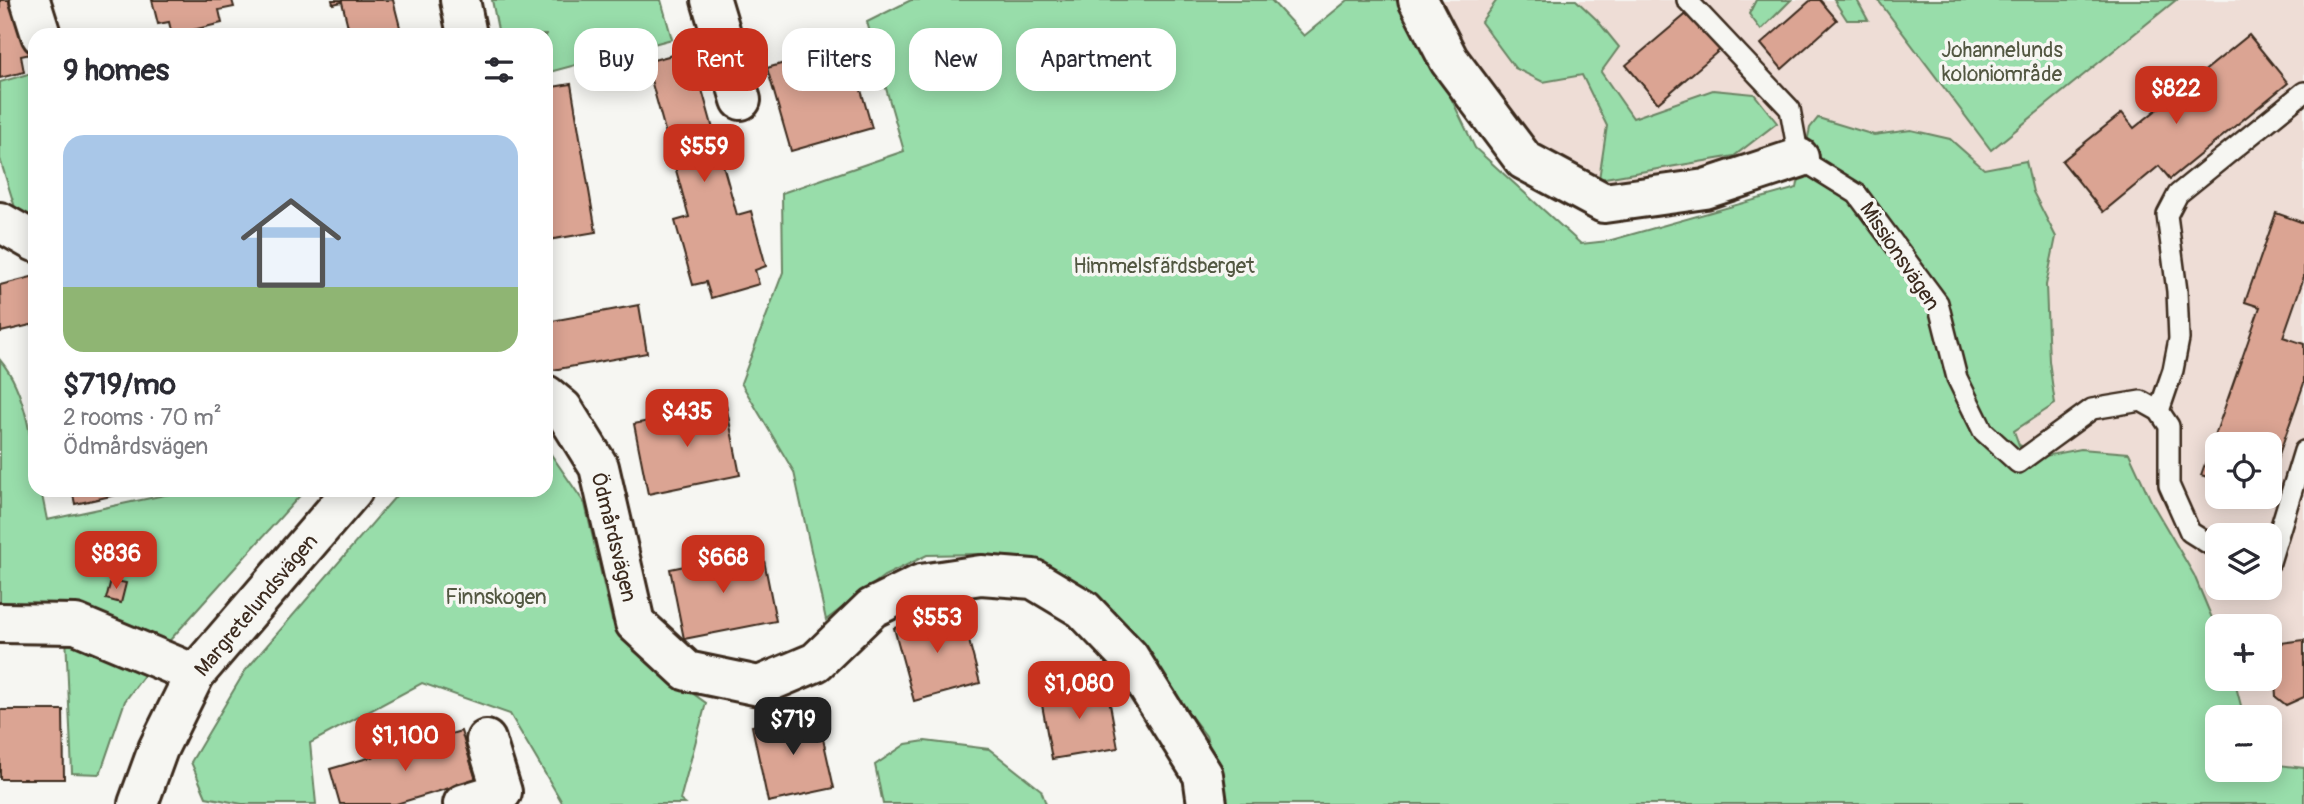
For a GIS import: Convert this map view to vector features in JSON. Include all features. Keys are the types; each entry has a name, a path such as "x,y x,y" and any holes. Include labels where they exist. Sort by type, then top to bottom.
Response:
{"street":[{"path":"30,0 39,28"},
{"path":"460,0 466,28"},
{"path":"711,0 741,100"},
{"path":"1418,0 1449,60 1524,160 1604,203 1705,189 1799,158"},
{"path":"0,222 28,238"},
{"name":"Ödmårdsvägen","path":"553,401 562,409 599,467 635,623 687,671 759,686 816,662 872,608 920,584 981,575 1033,579 1083,609 1129,657 1203,775 1207,804"},
{"name":"Margretelundsvägen","path":"138,804 158,749 195,674 347,497"},
{"path":"0,622 76,624 195,674"},
{"path":"463,804 502,792 486,740"}],"lane":[{"path":"1687,0 1790,109 1799,158"},
{"path":"2205,541 2190,532 2169,485 2169,426 2159,411 2173,370 2179,339 2178,291 2166,215 2178,194 2304,92"},
{"name":"Missionsvägen","path":"1799,158 1857,194 1938,303 1957,378 1983,431 2018,463 2092,409 2141,401 2159,411"},
{"path":"2282,523 2304,451"}],"shaded area":[{"path":"1439,0 1878,0 1991,149 2176,0 2304,0 2304,768 2282,765 2282,705 2241,705 2237,691 2282,691 2282,614 2210,614 2194,575 2153,505 2129,453 2081,449 2045,456 2019,445 2013,431 2055,404 2049,361 2046,285 2056,237 2033,192 2026,161 1984,169 1950,139 1911,130 1874,135 1818,118 1810,128 1797,187 1781,150 1709,176 1612,192 1532,151 1463,51"}],"green space":[{"path":"492,0 661,0 672,39 658,43 658,28 574,28 574,65 553,71 553,28 498,28"},
{"name":"Himmelsfärdsberget","path":"911,0 1271,0 1304,36 1348,0 1404,0 1475,148 1581,244 1608,241 1797,188 1810,128 1818,118 1874,135 1911,130 1950,139 1984,169 2026,161 2033,192 2056,237 2046,285 2049,361 2055,404 2014,431 2019,445 2045,456 2081,449 2129,453 2153,505 2194,575 2210,614 2205,614 2205,691 2237,691 2241,705 2205,705 2205,782 2282,782 2282,765 2304,768 2304,804 1227,804 1206,736 1143,654 1062,575 1030,558 978,554 927,555 884,576 826,620 794,472 741,383 783,272 782,193 904,151 887,91 895,91 895,28 869,28 867,22"},
{"path":"1497,0 1576,0 1619,47 1601,72 1633,118 1713,90 1754,94 1777,123 1734,156 1599,179 1607,126 1582,75 1543,82 1515,68 1481,22"},
{"path":"1756,0 1791,0 1761,30 1749,14"},
{"path":"1834,0 1857,0 1868,20 1847,20"},
{"name":"Johannelunds koloniområde","path":"1878,0 2176,0 1991,150"},
{"path":"28,74 28,215 17,214 0,159 0,82"},
{"path":"0,360 16,387 28,426 28,497 42,497 47,520 155,497 299,497 171,639 125,701 100,774 72,773 65,613 0,612"},
{"name":"Finnskogen","path":"553,457 585,504 612,620 642,657 706,703 680,800 685,804 563,804 510,714 422,683 310,743 316,804 242,804 206,797 191,762 245,671 395,497 553,497"},
{"path":"925,741 989,749 1041,790 1046,804 883,804 875,765 906,744"}],"building":[{"path":"0,0 9,0 10,6 23,3 29,28 28,54 21,56 24,72 0,78"},
{"path":"152,0 232,0 234,7 219,10 222,23 201,28 170,28 169,22 158,24"},
{"path":"332,0 393,0 400,28 348,28 342,2 333,4"},
{"path":"1811,0 1820,0 1837,20 1782,69 1761,44"},
{"path":"1690,11 1722,48 1658,103 1626,65"},
{"path":"2249,35 2288,83 2170,179 2159,166 2103,212 2062,161 2122,113 2134,128"},
{"path":"672,55 672,91 702,91 737,215 751,211 766,266 755,270 759,284 711,298 706,282 693,285 675,221 689,217 654,91 658,91 658,59"},
{"path":"782,64 782,91 861,91 872,128 791,151 768,68"},
{"path":"571,84 596,232 553,239 553,87"},
{"path":"2276,213 2304,223 2304,277 2283,337 2304,344 2304,383 2282,446 2282,432 2216,432 2260,307 2245,302"},
{"path":"28,278 28,326 1,332 0,285"},
{"path":"639,305 647,353 553,370 553,321"},
{"path":"726,405 740,475 648,494 634,424"},
{"path":"74,497 106,497 75,504"},
{"path":"762,550 776,621 684,639 670,569"},
{"path":"111,580 126,583 121,603 106,599"},
{"path":"961,610 980,683 914,701 894,628"},
{"path":"2304,640 2304,697 2286,705 2276,697 2276,691 2282,691 2282,643"},
{"path":"1106,682 1118,748 1052,759 1040,694"},
{"path":"0,710 63,710 64,779 0,779"},
{"path":"817,712 834,788 768,802 752,726"},
{"path":"461,731 476,780 396,804 340,804 330,769"}]}
